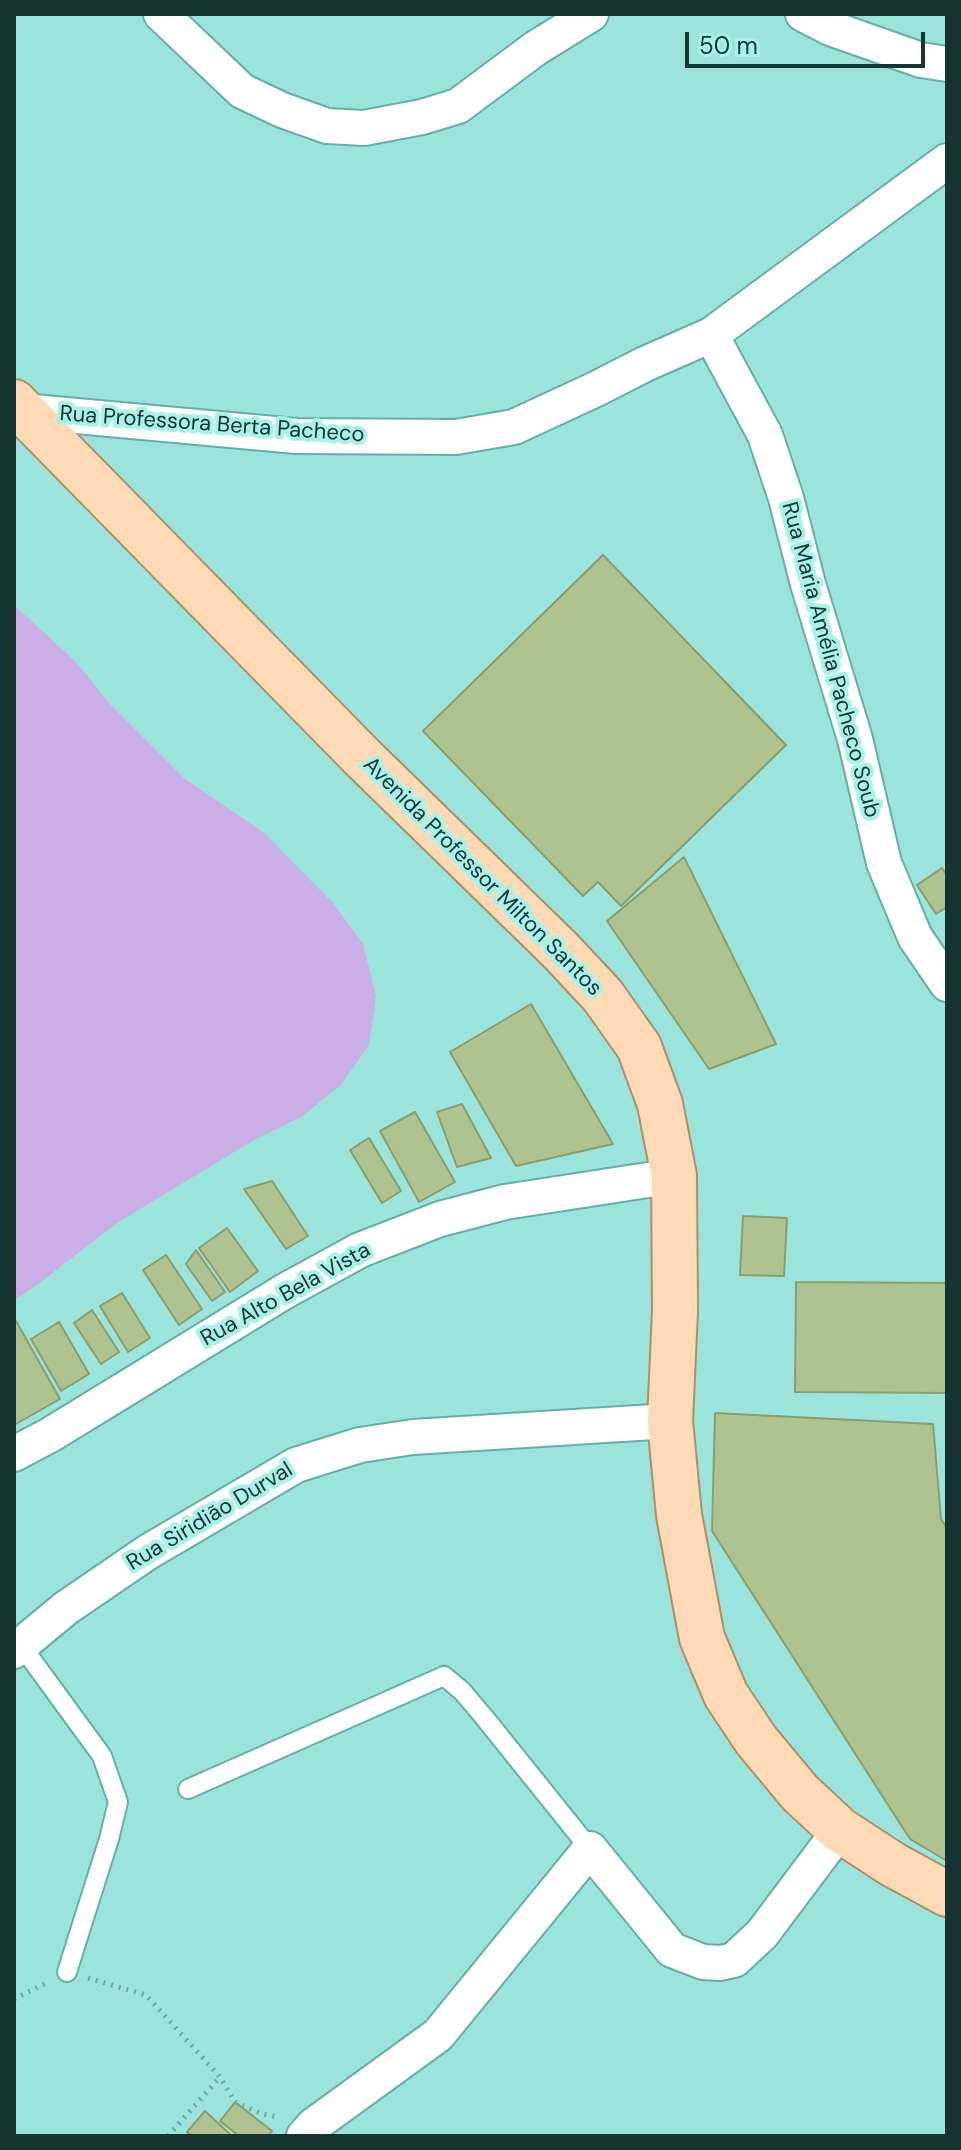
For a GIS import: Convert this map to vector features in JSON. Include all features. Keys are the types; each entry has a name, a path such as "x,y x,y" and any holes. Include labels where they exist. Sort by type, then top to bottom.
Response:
{"main road":[{"name":"Avenida Professor Milton Santos","path":"18,406 362,757 561,951 603,996 639,1047 660,1104 674,1176 675,1311 670,1421 679,1515 702,1638 726,1695 756,1740 800,1793 840,1830 892,1864 947,1894"}],"street":[{"path":"161,14 242,91 327,126 364,128 422,117 458,106 536,48 591,14"},
{"path":"803,14 845,34 921,60 947,64"},
{"name":"Rua Professora Berta Pacheco","path":"18,406 296,436 456,437 514,427 711,335 947,161"},
{"name":"Rua Maria Amélia Pacheco Soub","path":"711,335 765,435 786,498 808,584 855,739 884,863 915,937 947,984"},
{"name":"Rua Alto Bela Vista","path":"14,1454 285,1291 360,1250 440,1219 505,1202 674,1176"},
{"name":"Rua Siridião Durval","path":"18,1648 66,1608 148,1552 296,1465 360,1445 413,1437 670,1421"},
{"path":"314,2132 438,2035 590,1849 672,1950 703,1962 720,1963 734,1960 762,1934 840,1830"}],"lane":[{"path":"18,1648 102,1756 118,1802 67,1972"},
{"path":"188,1789 444,1676 462,1691 590,1849"}],"path":[{"path":"146,1995 220,2077 235,2102 314,2132"},
{"path":"168,2136 220,2077"}],"shaded area":[{"path":"14,605 76,662 111,705 185,779 263,832 333,903 363,944 376,996 369,1045 340,1086 301,1117 254,1140 117,1223 14,1300"}],"building":[{"path":"603,555 786,745 621,906 598,882 583,896 423,731"},
{"path":"684,857 776,1044 709,1069 607,921"},
{"path":"942,868 947,875 947,907 936,914 917,885"},
{"path":"531,1004 613,1144 516,1166 450,1052"},
{"path":"462,1104 491,1158 457,1167 437,1112"},
{"path":"415,1112 455,1182 419,1202 380,1131"},
{"path":"369,1138 401,1191 382,1203 350,1150"},
{"path":"272,1181 308,1236 286,1249 244,1189"},
{"path":"743,1216 787,1218 784,1276 740,1275"},
{"path":"227,1228 258,1271 230,1292 199,1248"},
{"path":"196,1250 225,1292 212,1301 186,1264"},
{"path":"166,1255 202,1309 179,1325 143,1270"},
{"path":"796,1282 947,1283 947,1393 795,1392"},
{"path":"122,1293 150,1338 128,1352 100,1306"},
{"path":"92,1310 119,1352 101,1364 74,1323"},
{"path":"14,1322 60,1399 14,1425"},
{"path":"59,1322 89,1374 61,1391 31,1339"},
{"path":"715,1413 933,1424 941,1519 947,1528 947,1861 910,1839 712,1531"},
{"path":"235,2102 272,2131 268,2136 239,2136 220,2121"},
{"path":"205,2111 232,2136 191,2136 187,2132"}]}
